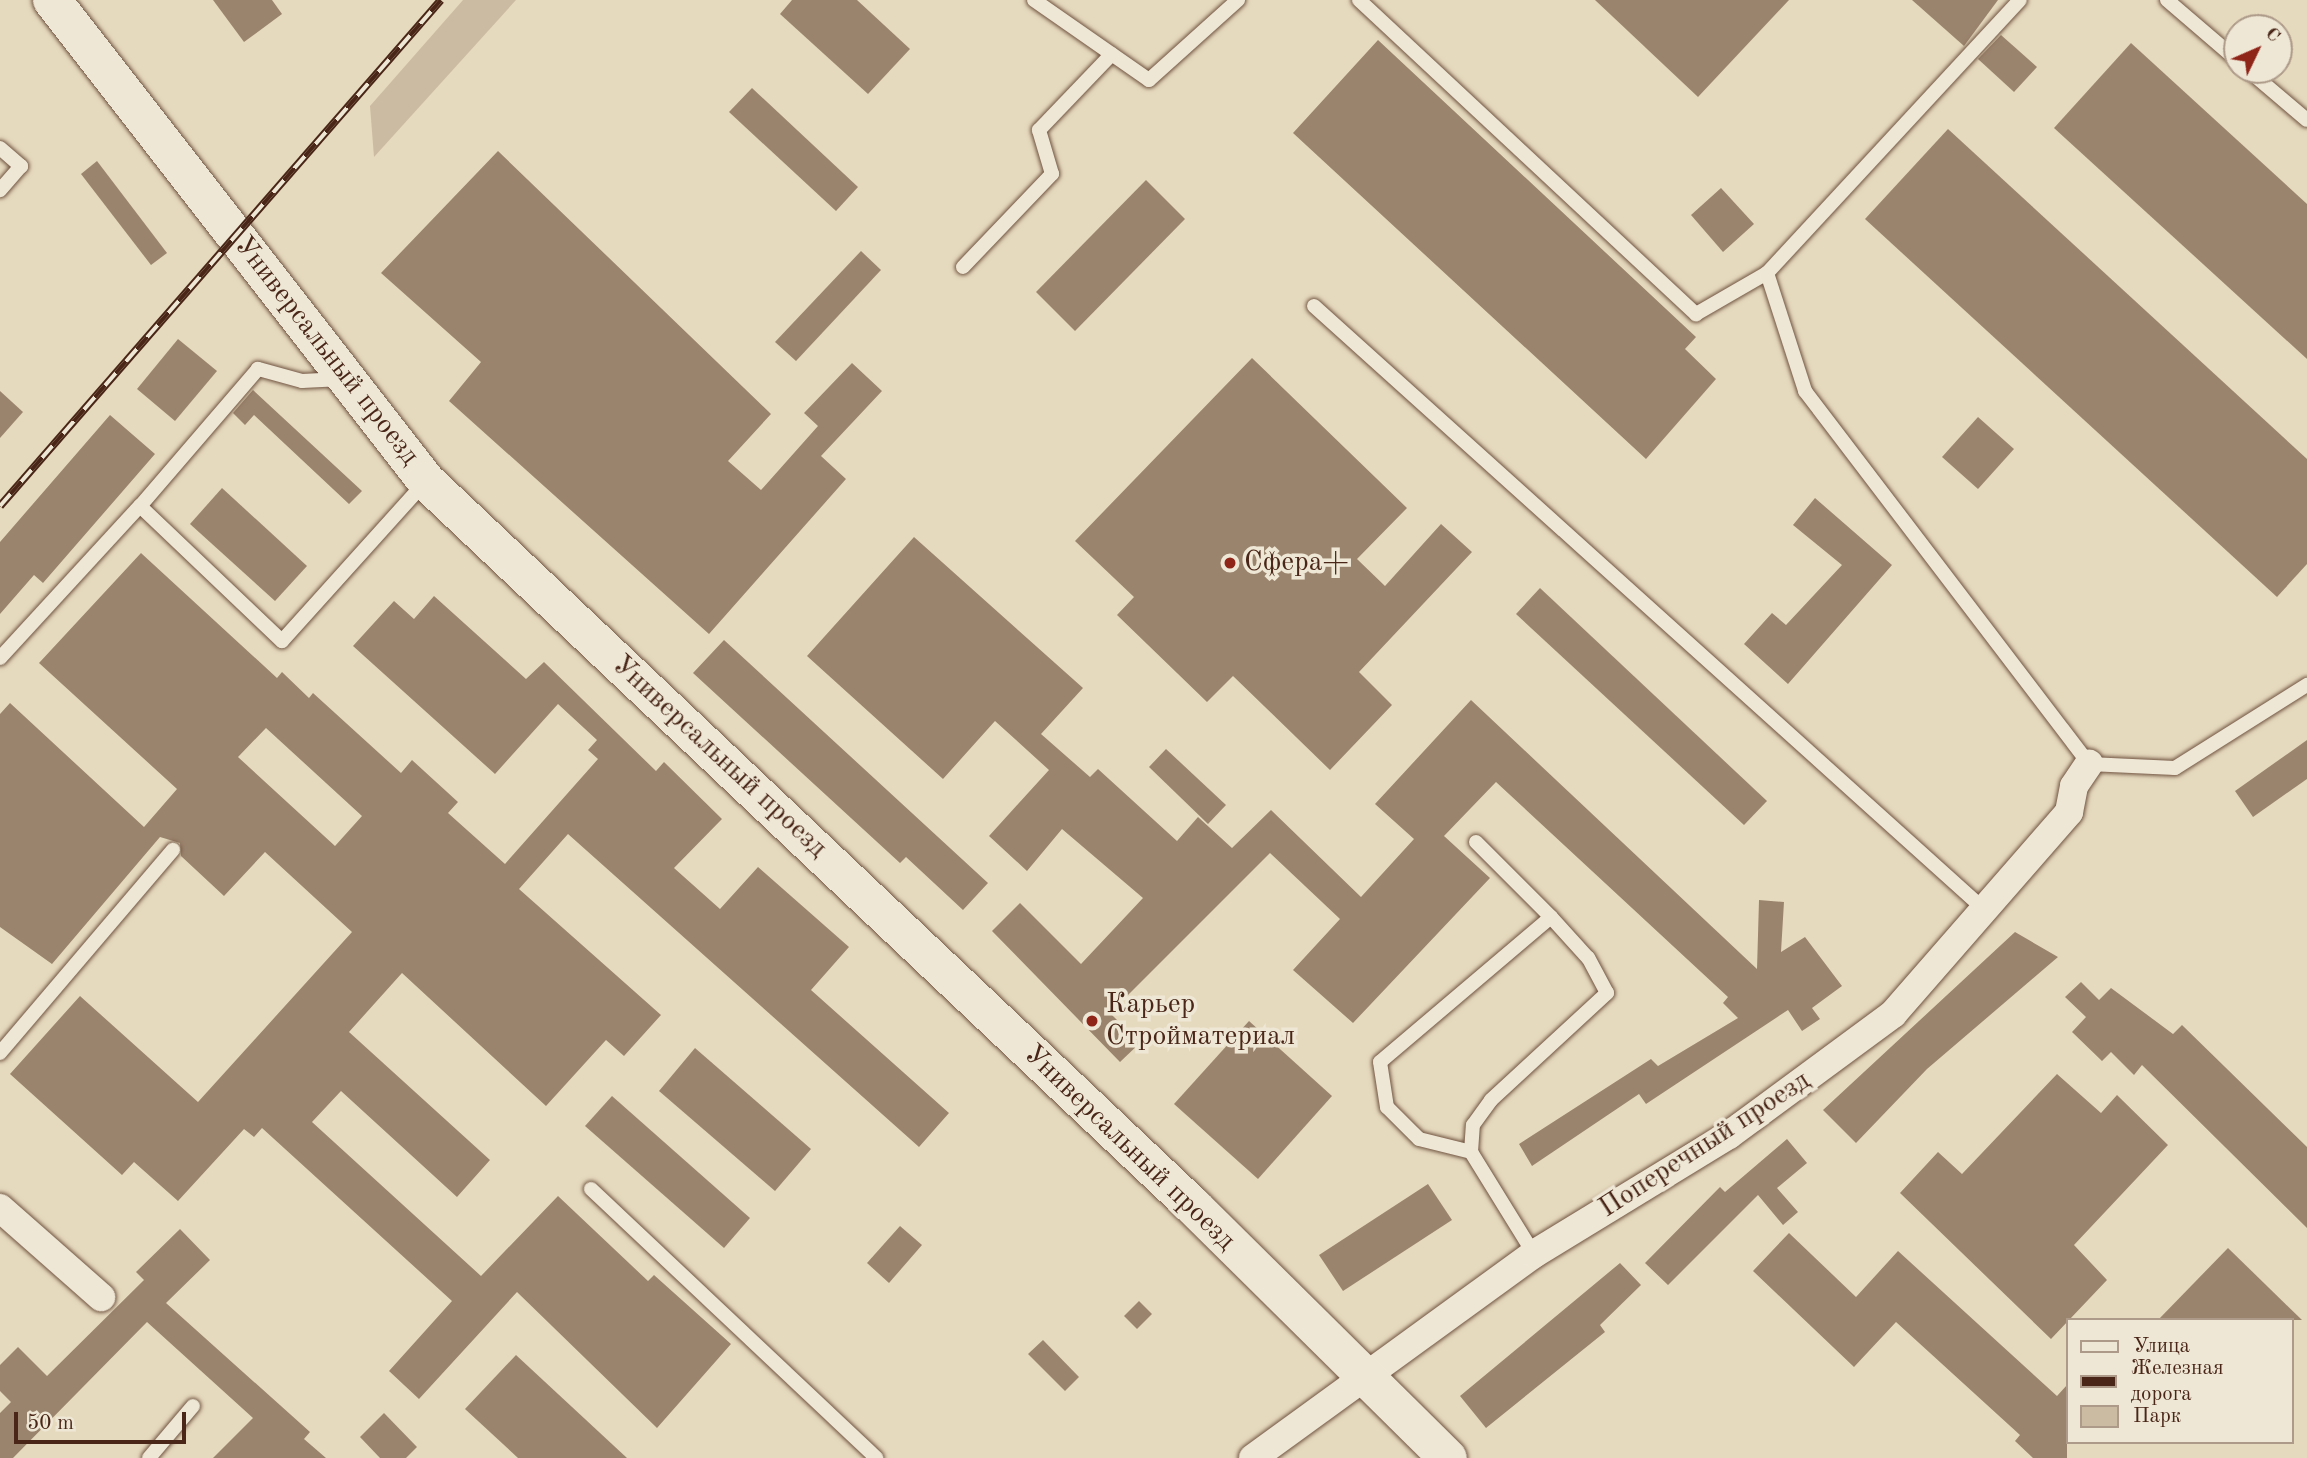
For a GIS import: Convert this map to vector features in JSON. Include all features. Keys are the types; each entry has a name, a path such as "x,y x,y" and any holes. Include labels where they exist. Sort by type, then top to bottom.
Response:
{"street":[{"name":"Универсальный проезд","path":"58,2 426,481 1194,1207 1359,1376 1448,1458"},
{"name":"Поперечный проезд","path":"1253,1458 1359,1376 1534,1254 1729,1135 1882,1023 1986,911 2069,812 2074,786 2090,764"},
{"path":"0,1208 101,1297"}],"lane":[{"path":"1034,0 1149,80 1238,0"},
{"path":"1359,0 1696,314 1767,273 2020,0"},
{"path":"2167,0 2223,48"},
{"path":"963,267 1052,174 1039,131 1112,54"},
{"path":"2265,84 2307,120"},
{"path":"0,148 21,166 0,190"},
{"path":"1767,273 1805,391 2090,764 2175,768 2307,685"},
{"path":"1314,306 1986,911"},
{"path":"0,658 140,506 258,369 302,381 347,379"},
{"path":"140,506 282,641 426,481"},
{"path":"1476,842 1588,958 1607,993 1491,1100 1473,1125 1471,1152 1534,1254"},
{"path":"0,1053 173,850"},
{"path":"1471,1152 1419,1139 1387,1107 1380,1062 1550,917"},
{"path":"591,1189 876,1458"},
{"path":"149,1458 193,1406"}],"green space":[{"path":"463,0 516,0 374,157 370,106"}],"building":[{"path":"213,0 272,0 282,14 244,42"},
{"path":"792,0 857,0 910,49 868,94 780,14"},
{"path":"1595,0 1789,0 1698,97"},
{"path":"1912,0 1998,0 1964,46"},
{"path":"2001,35 2037,67 2014,92 1978,59"},
{"path":"1378,40 1696,337 1685,349 1716,379 1646,459 1293,133"},
{"path":"2131,43 2307,204 2307,359 2054,128"},
{"path":"752,88 858,187 836,211 729,112"},
{"path":"1948,129 2307,459 2307,564 2277,597 1865,219"},
{"path":"498,151 771,414 728,461 761,490 818,426 804,413 852,363 882,391 821,456 846,479 709,634 449,401 481,362 381,273"},
{"path":"97,161 167,253 151,265 81,174"},
{"path":"1146,180 1185,219 1075,331 1036,292"},
{"path":"1721,188 1754,224 1723,252 1691,215"},
{"path":"861,251 881,270 796,361 775,342"},
{"path":"178,339 217,371 175,421 137,389"},
{"name":"Сфера+","path":"1252,358 1407,508 1357,559 1385,586 1441,524 1472,552 1359,672 1392,705 1330,770 1233,676 1207,702 1117,615 1134,597 1075,541"},
{"path":"253,390 362,491 349,504 254,415 245,425 233,413"},
{"path":"0,391 23,412 0,438"},
{"path":"110,415 155,454 43,583 34,575 0,614 0,542"},
{"path":"1978,417 2014,449 1978,489 1942,457"},
{"path":"222,488 307,566 275,601 190,524"},
{"path":"1815,498 1892,565 1788,684 1744,644 1772,613 1786,625 1842,565 1793,525"},
{"path":"914,537 1083,688 1041,734 1090,777 1098,769 1177,841 1198,817 1232,848 1271,810 1361,897 1414,839 1375,804 1471,700 1757,969 1759,900 1784,902 1781,952 1805,937 1842,986 1812,1008 1820,1019 1802,1031 1788,1010 1646,1104 1639,1094 1532,1166 1519,1144 1651,1059 1658,1066 1738,1018 1723,1003 1728,997 1496,782 1444,836 1490,878 1353,1023 1293,970 1340,919 1270,853 1110,1013 1140,1043 1120,1062 992,931 1020,903 1081,964 1143,898 1062,829 1027,871 989,836 1049,770 995,721 943,779 807,656"},
{"path":"141,553 277,678 282,672 309,698 313,693 401,773 412,760 458,802 448,813 505,864 598,759 588,750 597,740 558,704 495,774 353,646 394,601 414,619 434,596 526,679 544,662 656,771 664,762 722,819 674,868 720,909 758,867 849,947 811,990 949,1113 919,1147 568,834 519,889 661,1015 624,1056 606,1040 546,1106 402,973 349,1032 490,1160 457,1197 341,1091 312,1122 481,1276 558,1196 648,1281 654,1275 731,1344 657,1428 517,1292 419,1399 389,1371 452,1301 262,1128 254,1137 244,1129 178,1201 134,1162 122,1175 10,1074 80,996 198,1102 352,932 265,852 224,896 181,856 180,843 160,837 52,964 0,927 0,714 10,703 144,827 177,789 39,663","holes":["266,728 362,816 335,846 238,757"]},
{"path":"1540,588 1767,801 1744,825 1516,614"},
{"path":"724,640 988,883 963,910 906,857 900,863 693,673"},
{"path":"2307,740 2307,779 2253,817 2235,791"},
{"path":"1166,749 1226,805 1208,824 1149,767"},
{"path":"2015,932 2058,957 1927,1069 1856,1143 1823,1110"},
{"path":"2081,982 2099,1000 2111,988 2173,1034 2182,1025 2307,1147 2307,1228 2142,1065 2134,1075 2111,1052 2102,1061 2072,1032 2086,1017 2065,997"},
{"path":"1249,1021 1332,1096 1258,1179 1174,1104"},
{"path":"695,1048 811,1149 775,1191 659,1091"},
{"path":"2057,1074 2101,1113 2117,1095 2168,1145 2074,1245 2107,1280 2071,1318 2066,1318 2066,1323 2051,1339 1900,1193 1938,1152 1962,1174"},
{"path":"612,1096 750,1218 724,1248 585,1126"},
{"path":"1787,1139 1807,1163 1777,1188 1798,1212 1783,1225 1758,1195 1668,1285 1645,1263 1720,1187 1725,1192"},
{"path":"1428,1184 1452,1220 1343,1291 1319,1255"},
{"path":"900,1226 922,1245 889,1283 867,1263"},
{"path":"180,1229 210,1260 166,1303 310,1432 304,1439 326,1458 213,1458 253,1418 147,1322 13,1458 0,1458 0,1413 11,1402 0,1391 0,1365 18,1347 47,1376 144,1280 136,1272"},
{"path":"1789,1233 1856,1297 1898,1251 2057,1396 2066,1386 2067,1458 2033,1458 2015,1441 2020,1435 1896,1322 1854,1367 1753,1271"},
{"path":"2228,1248 2302,1320 2293,1318 2160,1318"},
{"path":"1620,1263 1641,1285 1600,1325 1605,1332 1486,1428 1460,1396"},
{"path":"1139,1301 1152,1314 1137,1329 1124,1316"},
{"path":"1043,1340 1079,1377 1065,1391 1028,1354"},
{"path":"516,1355 627,1458 518,1458 465,1409"},
{"path":"384,1413 417,1447 406,1458 380,1458 360,1437"}],"railway":[{"path":"0,506 441,0"}],"place":[{"name":"Сфера+","path":"1230,563"},
{"name":"Карьер Стройматериал","path":"1092,1021"}]}
